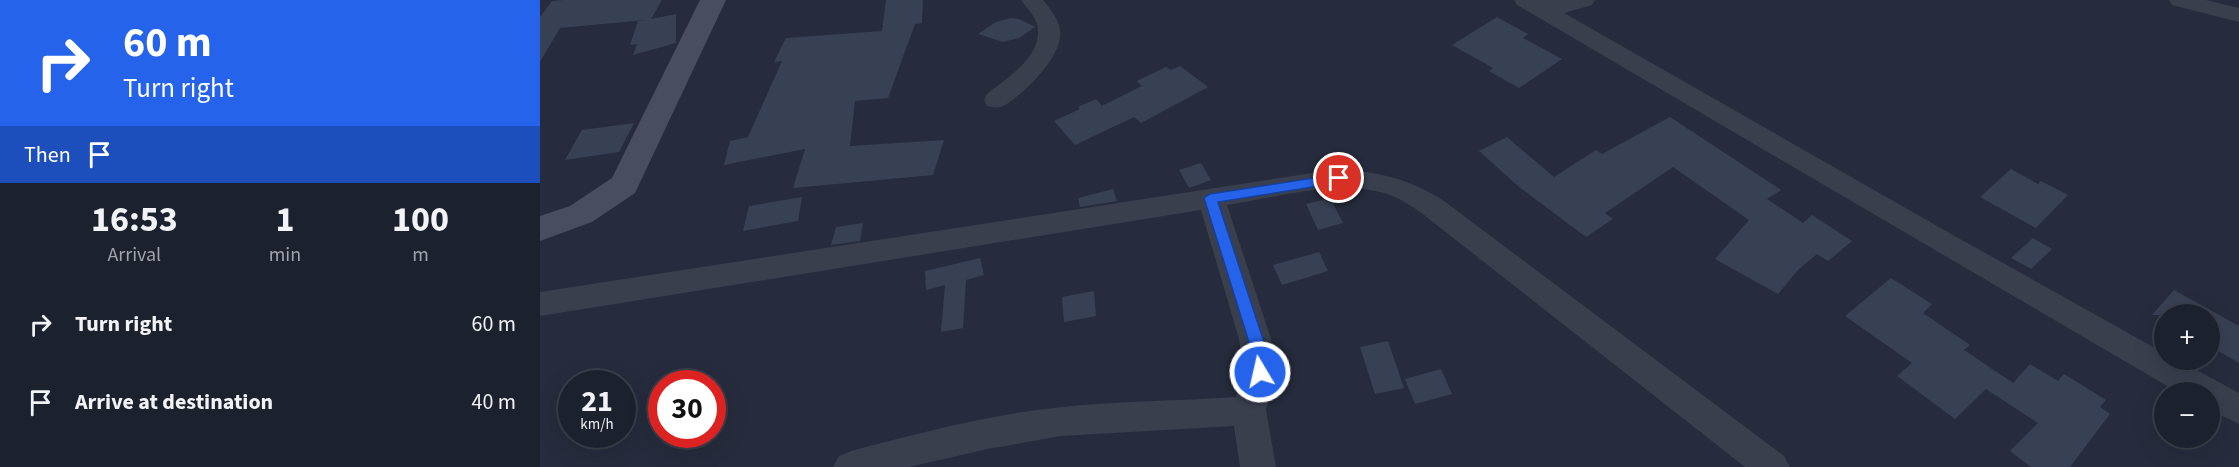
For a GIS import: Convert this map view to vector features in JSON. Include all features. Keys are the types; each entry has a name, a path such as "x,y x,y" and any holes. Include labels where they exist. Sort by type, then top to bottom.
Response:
{"street":[{"path":"540,229 581,214 624,185 713,0"},
{"path":"996,100 1047,51 1048,24 1032,0"},
{"path":"1533,4 1562,7 1584,0"},
{"path":"2180,0 2239,15"},
{"path":"1533,4 1943,243 2189,382"},
{"path":"540,304 1339,178 1380,181 1411,192 1772,467"},
{"path":"1210,198 1255,339 1260,372 1249,410 1258,467"},
{"path":"2220,399 2239,410"},
{"path":"850,467 896,460 1035,425 1140,415 1189,416 1249,410"}],"building":[{"path":"662,0 651,19 676,14 676,43 633,55 637,44 630,45 638,21 645,20 560,28 540,62 540,17 552,1"},
{"path":"886,0 923,0 922,23 915,24 888,98 855,101 850,146 944,140 933,175 793,188 805,149 724,165 730,141 748,137 782,61 774,62 786,38 882,31"},
{"path":"1497,17 1528,34 1523,38 1562,59 1519,88 1489,71 1493,68 1452,45"},
{"path":"1011,18 1019,19 1035,27 1019,38 1003,42 978,34 996,22"},
{"path":"1180,66 1208,87 1141,123 1134,117 1075,145 1054,121 1096,99 1102,106 1142,86 1137,81 1166,67 1171,70"},
{"path":"1670,117 1781,190 1767,199 1803,223 1812,215 1852,241 1828,261 1817,254 1799,269 1778,294 1715,259 1749,220 1673,167 1605,213 1613,219 1586,237 1518,186 1479,151 1507,137 1554,177 1596,150 1602,154"},
{"path":"634,123 619,152 565,160 582,130"},
{"path":"1201,163 1211,180 1189,188 1179,170"},
{"path":"2011,169 2038,184 2041,181 2068,195 2036,228 1980,197"},
{"path":"1113,189 1117,201 1080,207 1078,198"},
{"path":"802,197 798,221 743,231 749,206"},
{"path":"1330,198 1343,223 1318,230 1306,204"},
{"path":"863,223 860,241 831,245 836,227"},
{"path":"2033,238 2052,249 2031,269 2011,258"},
{"path":"1319,252 1328,271 1282,285 1273,265"},
{"path":"980,258 984,275 966,280 963,328 941,332 945,285 926,290 925,271"},
{"path":"1891,278 1932,304 1923,313 1970,345 1964,350 2013,383 2030,364 2058,381 2064,374 2106,400 2100,407 2110,414 2070,467 2031,467 2010,451 2038,423 1986,389 1955,419 1897,376 1912,363 1845,316"},
{"path":"2174,290 2199,304 2162,304"},
{"path":"1094,291 1096,316 1064,322 1062,297"},
{"path":"2220,315 2239,326 2239,363 2220,352"},
{"path":"1388,341 1404,388 1375,394 1360,347"},
{"path":"1441,369 1452,394 1415,404 1405,379"}],"route":[{"path":"1260,372 1255,339 1210,198 1339,178"}]}
